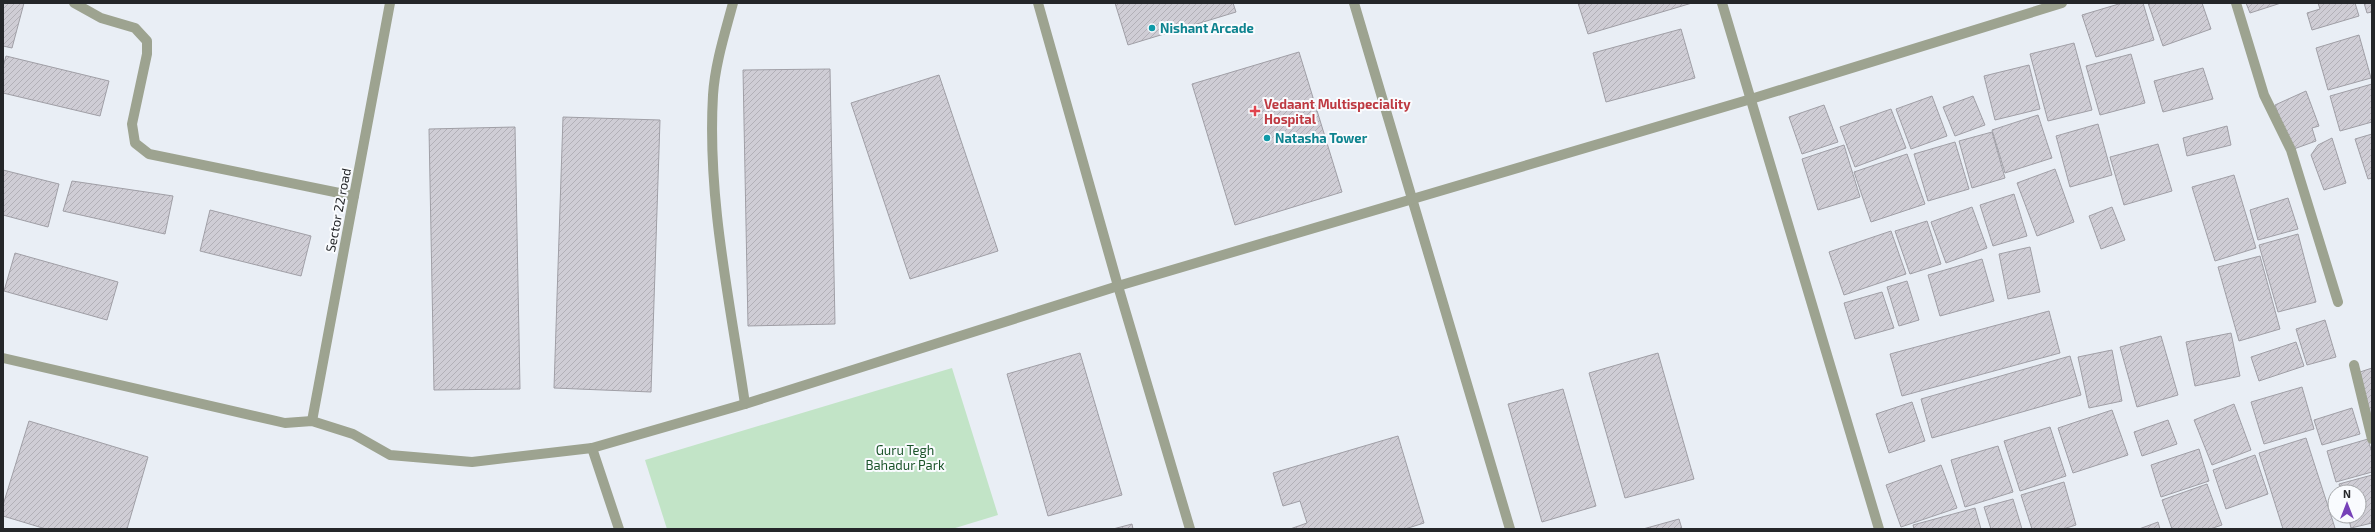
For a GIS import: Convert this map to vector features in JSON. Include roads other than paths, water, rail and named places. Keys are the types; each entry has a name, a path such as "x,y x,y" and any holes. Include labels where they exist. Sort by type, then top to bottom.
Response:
{"street":[{"path":"74,3 101,18 135,28 147,41 147,54 132,124 135,143 150,154 354,196"},
{"name":"Sector 22 road","path":"312,421 390,3"},
{"path":"733,3 722,42 713,93 712,152 716,214 745,404"},
{"path":"1038,3 1118,286 1190,529"},
{"path":"1354,3 1510,529"},
{"path":"1722,3 1879,529"},
{"path":"3,358 285,423 312,421 353,434 390,455 472,462 592,448 745,404 1118,286 1751,99 2062,3"},
{"path":"2236,3 2264,95 2291,150 2338,302"},
{"path":"2354,365 2372,439"},
{"path":"592,448 619,529"}],"place":[{"name":"Nishant Arcade","path":"1152,28"},
{"name":"Vedaant Multispeciality Hospital","path":"1255,111"},
{"name":"Natasha Tower","path":"1267,138"}],"park label":[{"name":"Guru Tegh Bahadur Park","path":"905,458"}]}
